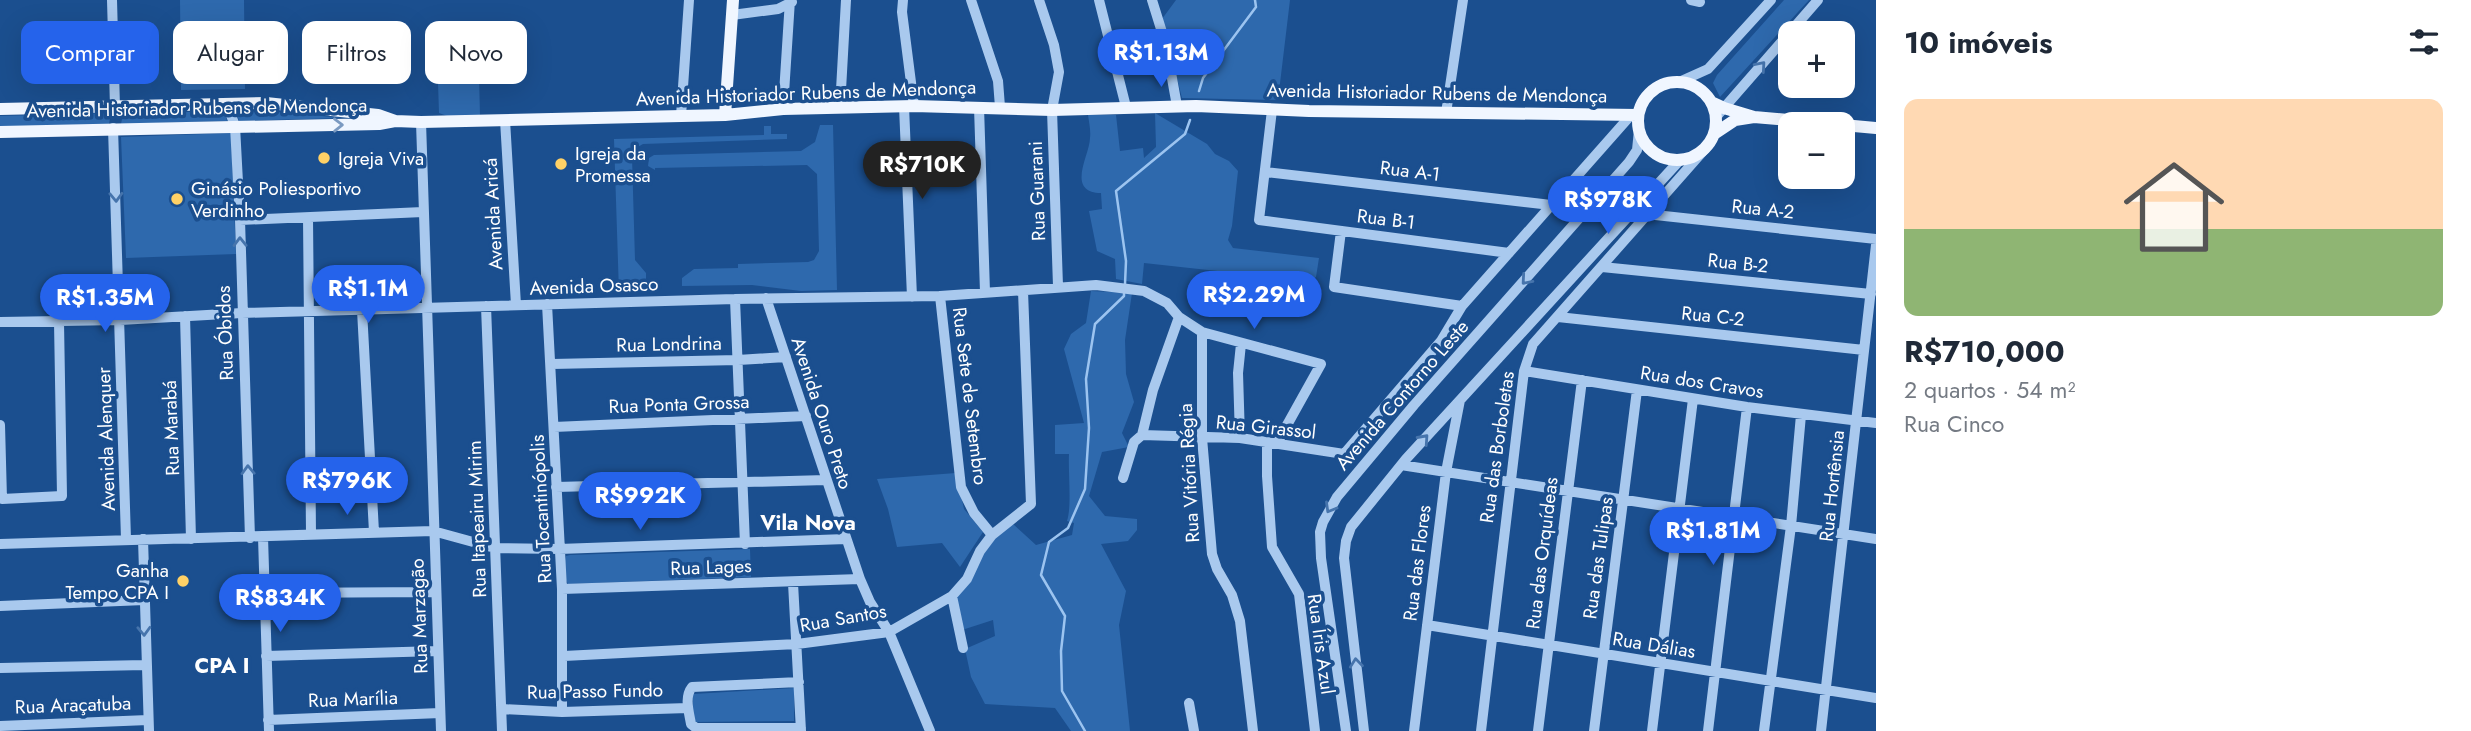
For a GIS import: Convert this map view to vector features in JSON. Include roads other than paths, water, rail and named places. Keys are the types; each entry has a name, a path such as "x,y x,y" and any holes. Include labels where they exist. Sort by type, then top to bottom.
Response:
{"main road":[{"path":"725,115 733,0"},
{"path":"1720,113 1714,134 1705,149 1696,156 1680,160 1663,158 1652,151 1644,142 1634,115 1652,91 1669,83 1679,82 1699,88 1720,113 1778,119"},
{"name":"Avenida Historiador Rubens de Mendonça","path":"0,109 266,103 378,115 395,121"},
{"name":"Avenida Historiador Rubens de Mendonça","path":"0,132 725,115 783,109 909,106 1052,110 1177,106 1483,115 1634,115"},
{"path":"306,126 313,109"},
{"path":"1714,134 1734,120 1754,117"},
{"path":"1855,126 1876,128"}],"street":[{"path":"112,0 115,107"},
{"path":"681,116 689,0"},
{"path":"840,108 846,0"},
{"path":"902,0 909,106 912,297"},
{"path":"971,0 998,81 1000,107"},
{"name":"Rua Guarani","path":"1039,0 1054,45 1059,72 1052,110 1058,286"},
{"path":"1099,0 1126,107"},
{"path":"1152,0 1166,45 1177,106"},
{"path":"1446,113 1463,0"},
{"path":"1679,82 1708,69 1771,0"},
{"path":"1720,113 1818,0"},
{"path":"732,15 778,9 791,1"},
{"path":"783,109 791,1"},
{"name":"Rua Óbidos","path":"227,104 235,126 240,220 250,538"},
{"path":"979,107 985,292"},
{"path":"1265,172 1272,110"},
{"path":"1340,231 1334,287 1462,306 1634,115"},
{"name":"Avenida Aricá","path":"505,120 516,305"},
{"name":"Rua Marzagão","path":"421,122 425,308 441,731"},
{"name":"Avenida Alenquer","path":"113,128 126,539"},
{"name":"Avenida Contorno Leste","path":"1346,731 1321,558 1320,532 1323,522 1336,498 1389,435 1629,162 1637,149 1639,130"},
{"name":"Rua das Borboletas","path":"1480,731 1524,371 1533,344 1705,149"},
{"path":"1364,731 1344,558 1346,541 1359,515 1460,399 1680,160"},
{"name":"Rua A-1","path":"1265,172 1551,205"},
{"name":"Rua B-1","path":"1265,172 1259,220 1509,253"},
{"path":"240,220 423,212"},
{"name":"Rua A-2","path":"1646,214 1876,239"},
{"path":"308,218 311,534"},
{"name":"Rua Hortênsia","path":"1821,731 1876,245"},
{"name":"Rua B-2","path":"1602,267 1871,294"},
{"name":"Avenida Osasco","path":"0,322 766,298 912,297 1096,285 1144,291 1167,303 1179,317 1202,332 1321,365"},
{"name":"Rua Santos","path":"564,656 797,644 889,632 952,596 967,579 980,551 992,535 1031,503 1023,291"},
{"name":"Rua Sete de Setembro","path":"940,296 961,487 974,513 992,535"},
{"name":"Avenida Ouro Preto","path":"766,298 860,579 870,602 889,632 930,731"},
{"path":"735,299 745,544"},
{"name":"Rua Tocantinópolis","path":"548,304 562,589 562,712"},
{"name":"Rua Itapeairu Mirim","path":"486,306 502,731"},
{"name":"Rua Girassol","path":"1142,435 1240,438 1344,454 1441,341 1462,306"},
{"path":"362,310 374,532"},
{"name":"Rua Marabá","path":"185,316 191,539"},
{"path":"1123,478 1134,442 1142,435 1153,390 1179,317"},
{"name":"Rua C-2","path":"1558,317 1864,350"},
{"path":"0,425 2,499 62,496 59,322"},
{"name":"Rua Vitória Régia","path":"1202,332 1202,438 1212,554 1232,595 1240,621 1253,731"},
{"path":"1240,438 1238,373 1241,344"},
{"name":"Rua Londrina","path":"552,364 786,357"},
{"name":"Rua Íris Azul","path":"1315,731 1299,594 1272,547 1267,476 1272,442 1321,365"},
{"name":"Rua dos Cravos","path":"1524,371 1801,415 1876,423"},
{"name":"Rua das Orquídeas","path":"1538,731 1582,380"},
{"name":"Rua das Tulipas","path":"1594,731 1637,390"},
{"name":"Rua das Flores","path":"1414,731 1447,472 1460,399"},
{"path":"1652,731 1693,399"},
{"path":"1708,731 1747,407"},
{"path":"1764,731 1791,526 1801,415"},
{"name":"Rua Ponta Grossa","path":"554,427 806,416"},
{"path":"1401,465 1876,539"},
{"path":"556,487 826,480"},
{"path":"0,544 433,531 495,548 559,549 846,539"},
{"path":"263,537 269,731"},
{"path":"143,539 149,725"},
{"name":"Rua Lages","path":"562,589 860,579"},
{"path":"793,583 797,644 799,682 801,730 696,728 691,724 688,692 692,687 799,682"},
{"path":"264,593 436,592"},
{"path":"952,596 963,648"},
{"path":"0,606 144,600"},
{"name":"Rua Dálias","path":"1427,625 1876,698"},
{"path":"266,656 437,651"},
{"path":"0,668 145,665"},
{"path":"1189,703 1194,731"},
{"name":"Rua Passo Fundo","path":"502,709 562,712 688,708"},
{"name":"Rua Marília","path":"268,720 440,713"},
{"name":"Rua Araçatuba","path":"0,726 149,725"}],"waterway":[{"path":"1199,91 1203,78 1256,7 1255,0"},
{"path":"1125,284 1126,261 1116,191 1185,134 1190,120"},
{"path":"1085,731 1062,691 1061,651 1065,616 1041,575 1049,542 1068,528 1085,489 1089,428 1086,379 1095,324 1124,296 1124,291"}],"place":[{"name":"Igreja Viva","path":"324,158"},
{"name":"Igreja da Promessa","path":"561,164"},
{"name":"Ginásio Poliesportivo Verdinho","path":"177,199"},
{"name":"Ganha Tempo CPA I","path":"183,581"}],"district":[{"name":"Vila Nova","path":"808,523"},
{"name":"CPA I","path":"222,666"}]}
